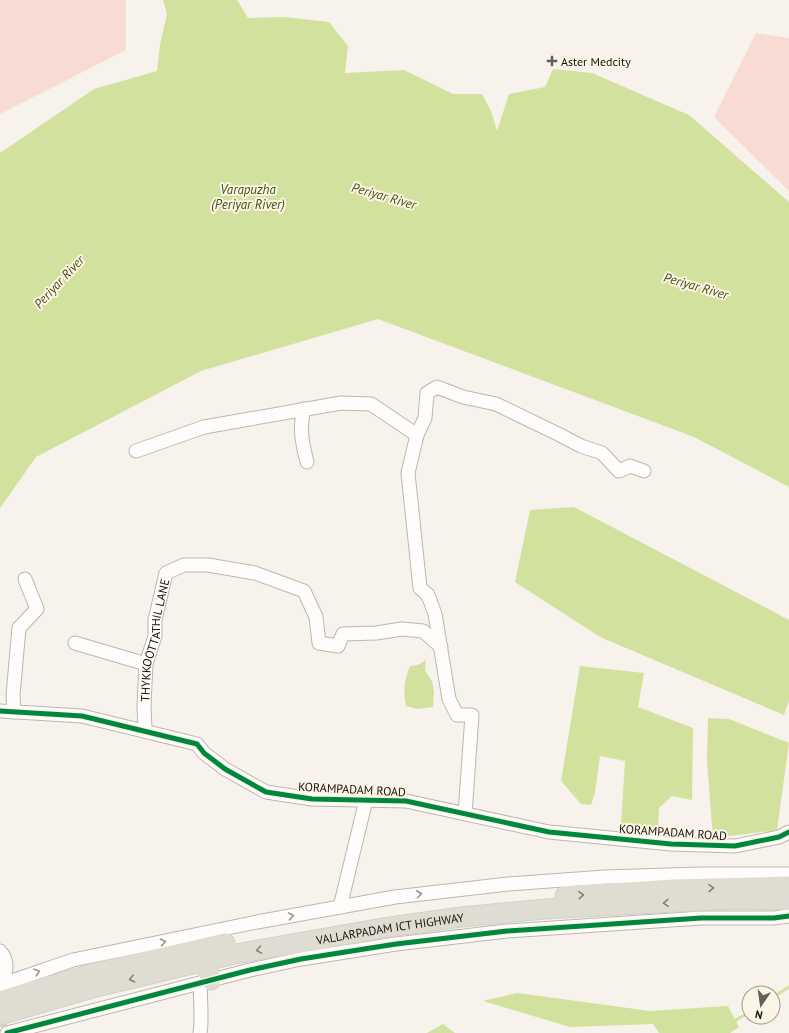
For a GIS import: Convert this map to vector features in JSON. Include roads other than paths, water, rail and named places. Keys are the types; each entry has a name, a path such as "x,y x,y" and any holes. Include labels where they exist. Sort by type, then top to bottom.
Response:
{"highway":[{"name":"VALLARPADAM ICT HIGHWAY","path":"2,1028 96,987 230,955 383,928 544,903 674,889 789,886"},
{"name":"VALLARPADAM ICT HIGHWAY","path":"0,1001 223,936 376,917 457,905 789,900"},
{"path":"205,961 206,981"}],"street":[{"path":"465,814 472,715 457,715 449,699 435,614 428,595 420,588 408,472 417,435 425,418 427,393 437,386 462,397 496,404 581,446 602,453 619,471 630,466 644,471"},
{"path":"136,451 204,427 341,403 371,404 417,435"},
{"path":"304,409 300,424 302,442 307,462"},
{"name":"THYKKOOTTATHIL LANE","path":"144,731 146,664 155,636 155,620 166,573 184,565 208,565 255,573 304,591 316,617 319,643 338,646 343,634 376,633 402,629 423,631 441,647"},
{"path":"14,712 13,695 19,628 37,609 25,579"},
{"path":"74,643 146,664"},
{"name":"KORAMPADAM ROAD","path":"0,711 82,716 197,744 204,753 226,769 266,792 312,799 406,801 549,832 671,844 735,846 779,838 789,832"},
{"path":"340,907 366,800"},
{"path":"0,985 73,960 223,936 340,907 395,897 508,884 605,877 699,874 789,874"},
{"path":"2,1028 301,960 404,943 507,931 701,918 774,918 789,916"},
{"path":"0,985 4,977 3,956"},
{"path":"200,1033 202,1010 200,994 206,981"}],"water":[{"name":"Varapuzha (Periyar River)","path":"163,0 237,0 248,18 284,17 329,22 348,46 345,73 404,70 453,94 482,94 491,111 497,131 509,94 545,87 553,69 592,73 689,115 789,202 789,487 694,437 378,319 201,371 36,457 0,508 0,153 94,89 157,71 160,44 167,14"},
{"path":"574,507 789,620 789,701 784,715 600,637 515,582 530,510"},
{"path":"426,660 425,671 429,675 434,688 433,707 418,709 406,706 406,676 410,666 418,665"},
{"path":"580,666 644,673 638,707 693,728 692,800 672,796 659,808 658,830 621,826 625,761 600,756 595,792 591,805 581,804 561,781"},
{"path":"708,718 729,719 789,743 777,830 713,838 707,761"},
{"path":"517,993 650,1011 728,1006 739,1027 730,1033 659,1033 653,1024 570,1027 483,1001"},
{"path":"443,1024 455,1033 427,1033"}],"waterway":[{"path":"781,992 789,987"},
{"path":"733,1022 741,1017"}],"tunnel":[{"path":"0,1014 1,1032"}],"place":[{"name":"Aster Medcity","path":"552,61"}],"water label":[{"name":"Periyar River","path":"384,196"},
{"name":"Periyar River","path":"59,282"},
{"name":"Periyar River","path":"696,286"}]}
